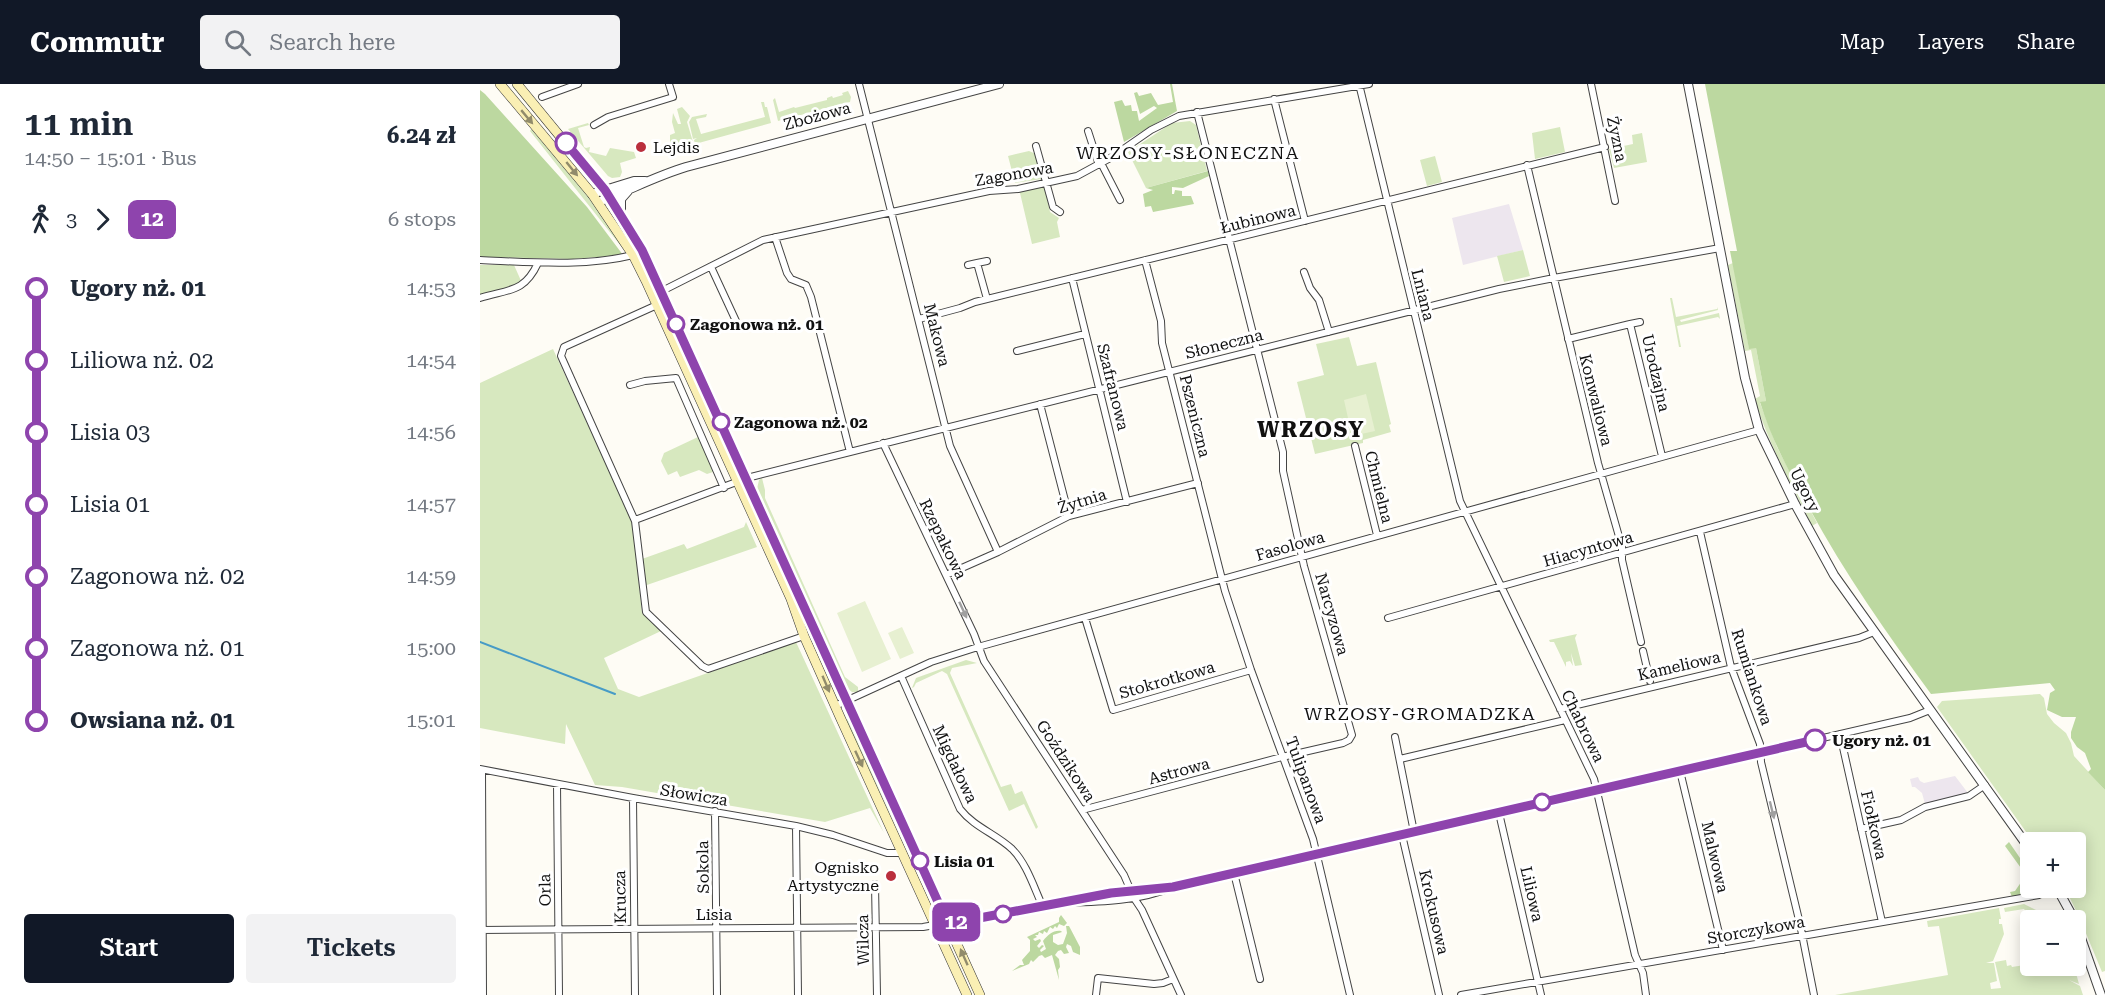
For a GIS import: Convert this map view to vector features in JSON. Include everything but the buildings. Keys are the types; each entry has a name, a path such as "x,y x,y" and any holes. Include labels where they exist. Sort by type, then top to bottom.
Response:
{"main road":[{"path":"500,84 595,198 633,255 847,700 981,995"},
{"path":"517,84 607,194 642,250 662,291 743,480 804,636 968,995"}],"street":[{"path":"527,96 542,97 578,84"},
{"path":"594,125 608,117 673,97 669,84"},
{"name":"Makowa","path":"859,84 955,460 998,552"},
{"name":"Zbożowa","path":"595,198 631,189 645,181 696,165 999,84"},
{"name":"Zagonowa","path":"662,291 764,240 989,191 1018,189 1077,176 1100,164 1151,130 1179,116 1369,84"},
{"name":"Żyzna","path":"1591,84 1616,201"},
{"name":"Ugory","path":"1688,84 1743,372 1759,430 1795,504 1834,575 2020,835"},
{"name":"Lniana","path":"1359,85 1412,312 1464,512"},
{"path":"540,112 542,97"},
{"path":"1274,99 1305,221"},
{"name":"Narcyzowa","path":"1197,112 1283,452 1283,471 1302,556 1352,735 1343,743 1282,756"},
{"path":"1088,131 1100,164 1120,200"},
{"path":"1036,146 1053,207 1060,212"},
{"name":"Łubinowa","path":"919,319 987,299 1605,147"},
{"name":"Konwaliowa","path":"1527,165 1601,474 1622,547 1641,642"},
{"name":"Zbożowa","path":"607,194 634,181 645,181"},
{"path":"621,215 621,199 631,189"},
{"path":"775,237 787,273 791,279 806,285 811,297 850,452"},
{"name":"Słoneczna","path":"635,520 743,480 883,443 1554,278 1720,248"},
{"path":"480,260 538,263 609,260 633,255"},
{"name":"Pszeniczna","path":"1145,260 1161,321 1162,343 1222,579"},
{"path":"968,265 987,261"},
{"path":"480,298 522,286 528,282 538,263"},
{"path":"977,263 987,299"},
{"path":"711,267 736,321"},
{"path":"1304,272 1310,288 1319,300 1329,332"},
{"name":"Szafranowa","path":"1072,278 1127,502"},
{"path":"657,305 564,347 561,352 562,361 635,520 646,612 704,668 711,669 804,636"},
{"path":"1630,324 1640,322"},
{"name":"Urodzajna","path":"1568,339 1630,324 1662,456"},
{"path":"1017,351 1085,334"},
{"path":"630,385 676,378 724,488"},
{"path":"1040,404 1069,516"},
{"name":"Fasolowa","path":"835,706 931,662 978,647 1759,430"},
{"name":"Rzepakowa","path":"883,443 978,647"},
{"name":"Chmielna","path":"1355,446 1377,535"},
{"name":"Żytnia","path":"946,575 1069,516 1198,483"},
{"name":"Hiacyntowa","path":"1388,618 1795,504"},
{"name":"Chabrowa","path":"1464,512 1597,789 1646,995"},
{"name":"Rumiankowa","path":"1700,532 1731,667 1760,744 1761,762 1814,995"},
{"name":"Tulipanowa","path":"1222,579 1251,670 1313,839 1350,995"},
{"name":"Stokrotkowa","path":"1085,618 1113,710 1251,670"},
{"name":"Kameliowa","path":"1560,709 1859,638 1874,632"},
{"name":"Goździkowa","path":"978,647 984,661 1124,875 1130,891"},
{"path":"1643,651 1650,681"},
{"name":"Migdałowa","path":"901,676 960,809 973,822 1017,854 1043,907"},
{"path":"1059,903 1134,898 1173,887 1910,718 1930,710"},
{"path":"1400,759 1565,720"},
{"name":"Fiołkowa","path":"1840,734 1882,922"},
{"path":"1395,737 1414,832"},
{"name":"Astrowa","path":"1082,810 1282,756"},
{"path":"481,769 483,995"},
{"name":"Słowicza","path":"481,769 796,826 887,853 902,853"},
{"name":"Malwowa","path":"1680,771 1723,950"},
{"name":"Orla","path":"557,784 559,995"},
{"path":"1861,829 1901,820 1925,807 1968,796 1985,785"},
{"name":"Krucza","path":"633,798 634,995"},
{"name":"Sokola","path":"716,811 717,995"},
{"name":"Liliowa","path":"1499,813 1541,995"},
{"path":"796,826 798,995"},
{"name":"Krokusowa","path":"1402,835 1439,995"},
{"path":"1234,873 1260,979"},
{"name":"Wilcza","path":"874,884 877,927 877,995"},
{"path":"1059,903 1130,891 1173,887"},
{"path":"1130,891 1142,910 1180,995"},
{"name":"Storczykowa","path":"1461,995 2022,898"},
{"name":"Lisia","path":"481,930 937,926 1059,903"},
{"path":"2086,954 2100,994"},
{"path":"1143,983 1144,975"},
{"path":"1096,995 1098,978 1158,984 1173,979"}],"shaded area":[{"path":"1509,204 1523,250 1463,265 1452,218"},
{"path":"1955,776 1968,793 1925,804 1922,793 1912,787 1910,779 1918,777 1924,783"}],"green space":[{"path":"1170,84 1172,84 1177,111 1124,142 1114,102 1122,100 1125,106 1131,105 1132,111 1137,111 1139,121 1157,108 1154,106 1140,114 1134,93 1137,92 1139,96 1151,93 1158,105 1173,102"},
{"path":"1705,84 2105,84 2105,790 2088,772 2091,769 2085,753 2071,738 2076,717 2062,717 2047,710 2050,693 2055,690 2050,683 1931,694 1834,552 1780,454 1760,402 1766,401 1756,348 1749,349 1730,251 1737,251"},
{"path":"480,90 587,207 623,255 573,259 480,257"},
{"path":"848,91 851,97 850,102 778,121 773,100 775,98 779,112 827,100 827,98 843,95 842,93"},
{"path":"761,102 764,102 767,107 771,123 695,144 694,140 697,138 693,139 689,122 692,117 707,114 706,117 696,119 701,134 765,117"},
{"path":"682,107 690,116 687,122 693,142 670,149 670,135 675,133 672,122 673,113 678,124 681,124 677,109"},
{"path":"1190,121 1196,125 1207,171 1146,188 1128,152 1172,123"},
{"path":"588,123 589,125 578,128 584,147 590,147 589,152 606,156 610,148 634,152 636,158 620,163 622,172 620,177 608,176 568,129"},
{"path":"1560,127 1565,152 1535,159 1532,133"},
{"path":"532,128 590,198 624,250 530,131"},
{"path":"1642,133 1647,162 1614,168 1609,149 1633,144 1632,135"},
{"path":"1029,151 1036,154 1042,179 1015,183 1008,156"},
{"path":"1435,156 1442,182 1427,186 1420,160"},
{"path":"1208,171 1209,176 1183,188 1172,187 1172,194 1175,190 1182,191 1182,196 1191,196 1194,204 1153,212 1151,206 1145,207 1143,194 1153,190 1146,188"},
{"path":"1042,186 1045,188 1050,212 1059,218 1057,222 1060,237 1032,244 1020,193 1013,192"},
{"path":"1523,250 1530,276 1504,282 1497,256"},
{"path":"1733,263 1749,348 1756,348 1766,401 1760,403 1777,447 1817,523 1812,526 1773,448 1760,416 1755,399 1760,396 1751,350 1745,351 1728,265"},
{"path":"480,265 514,265 522,283 480,295"},
{"path":"1670,298 1672,298 1676,317 1717,309 1717,307 1718,310 1680,320 1681,322 1719,313 1720,319 1718,317 1677,326 1681,347 1679,347"},
{"path":"1349,337 1357,366 1376,362 1391,432 1363,440 1363,443 1315,454 1297,382 1324,375 1316,344"},
{"path":"553,349 633,523 642,613 661,631 604,658 618,689 639,697 796,642 884,833 870,808 825,822 622,787 595,785 566,724 565,744 480,728 480,383"},
{"path":"1366,394 1375,431 1352,436 1344,400"},
{"path":"698,437 718,480 713,472 707,474 699,470 680,477 677,471 668,475 661,461 664,453"},
{"path":"762,478 765,498 845,677 858,687 858,692 852,692 847,688 757,489 759,480"},
{"path":"746,522 757,547 644,586 642,559 684,544 687,549 744,527"},
{"path":"865,601 891,659 862,672 837,613"},
{"path":"902,627 914,653 900,659 888,633"},
{"path":"1577,634 1575,638 1582,665 1575,666 1571,653 1573,666 1570,661 1566,662 1566,667 1554,642 1549,640"},
{"path":"966,660 977,663 952,668 950,673 1001,787 1011,784 1015,794 1022,791 1038,827 1036,829 1024,804 1009,811 947,674 942,671 916,683 912,688 916,678"},
{"path":"2040,694 2044,698 2047,714 2066,733 2074,756 2105,790 2105,971 2102,972 2086,933 2086,910 2076,910 2070,898 2086,898 2086,832 2026,832 1937,707 1942,701"},
{"path":"851,718 935,904 933,905 846,720"},
{"path":"2009,842 2020,858 2020,867 2005,846"},
{"path":"2020,884 2020,896 2012,897 2010,892 2015,891"},
{"path":"2024,904 2036,910 2005,912 2004,908"},
{"path":"1999,908 2001,919 1999,919 1999,924 2002,924 2004,934 1993,961 1986,963 1994,963 1997,981 1990,983 1991,989 2001,988 1995,962 2006,960 2007,966 2020,966 2020,976 2077,976 2079,984 2069,980 2080,986 2083,995 1835,995 1948,975 1939,926 1928,927 1927,921"},
{"path":"1061,915 1067,923 1064,926 1059,924 1057,928 1050,927 1047,933 1039,932 1033,939 1035,941 1040,939 1037,946 1039,948 1044,946 1041,952 1046,949 1043,941 1053,932 1062,932 1053,935 1053,942 1058,945 1063,944 1067,933 1066,926 1069,926 1080,947 1080,955 1073,952 1071,946 1067,944 1069,953 1064,954 1061,950 1058,951 1055,955 1059,959 1059,980 1052,955 1045,958 1042,955 1039,956 1033,962 1031,960 1029,964 1012,971 1024,965 1022,960 1030,951 1030,940 1027,937 1059,922"}],"waterway":[{"path":"480,642 615,694"}],"bus line":[{"name":"12","path":"566,143 605,190 642,250 948,924 1111,893 1173,887 1815,740"}],"place":[{"name":"Lejdis","path":"641,147"},
{"name":"Zagonowa nż. 01","path":"676,324"},
{"name":"Zagonowa nż. 02","path":"721,422"},
{"name":"Ugory nż. 01","path":"1815,740"},
{"name":"Lisia 01","path":"920,861"},
{"name":"Ognisko Artystyczne","path":"891,876"}],"district":[{"name":"WRZOSY-SŁONECZNA","path":"1188,152"},
{"name":"WRZOSY","path":"1311,429"},
{"name":"WRZOSY-GROMADZKA","path":"1420,713"}]}
